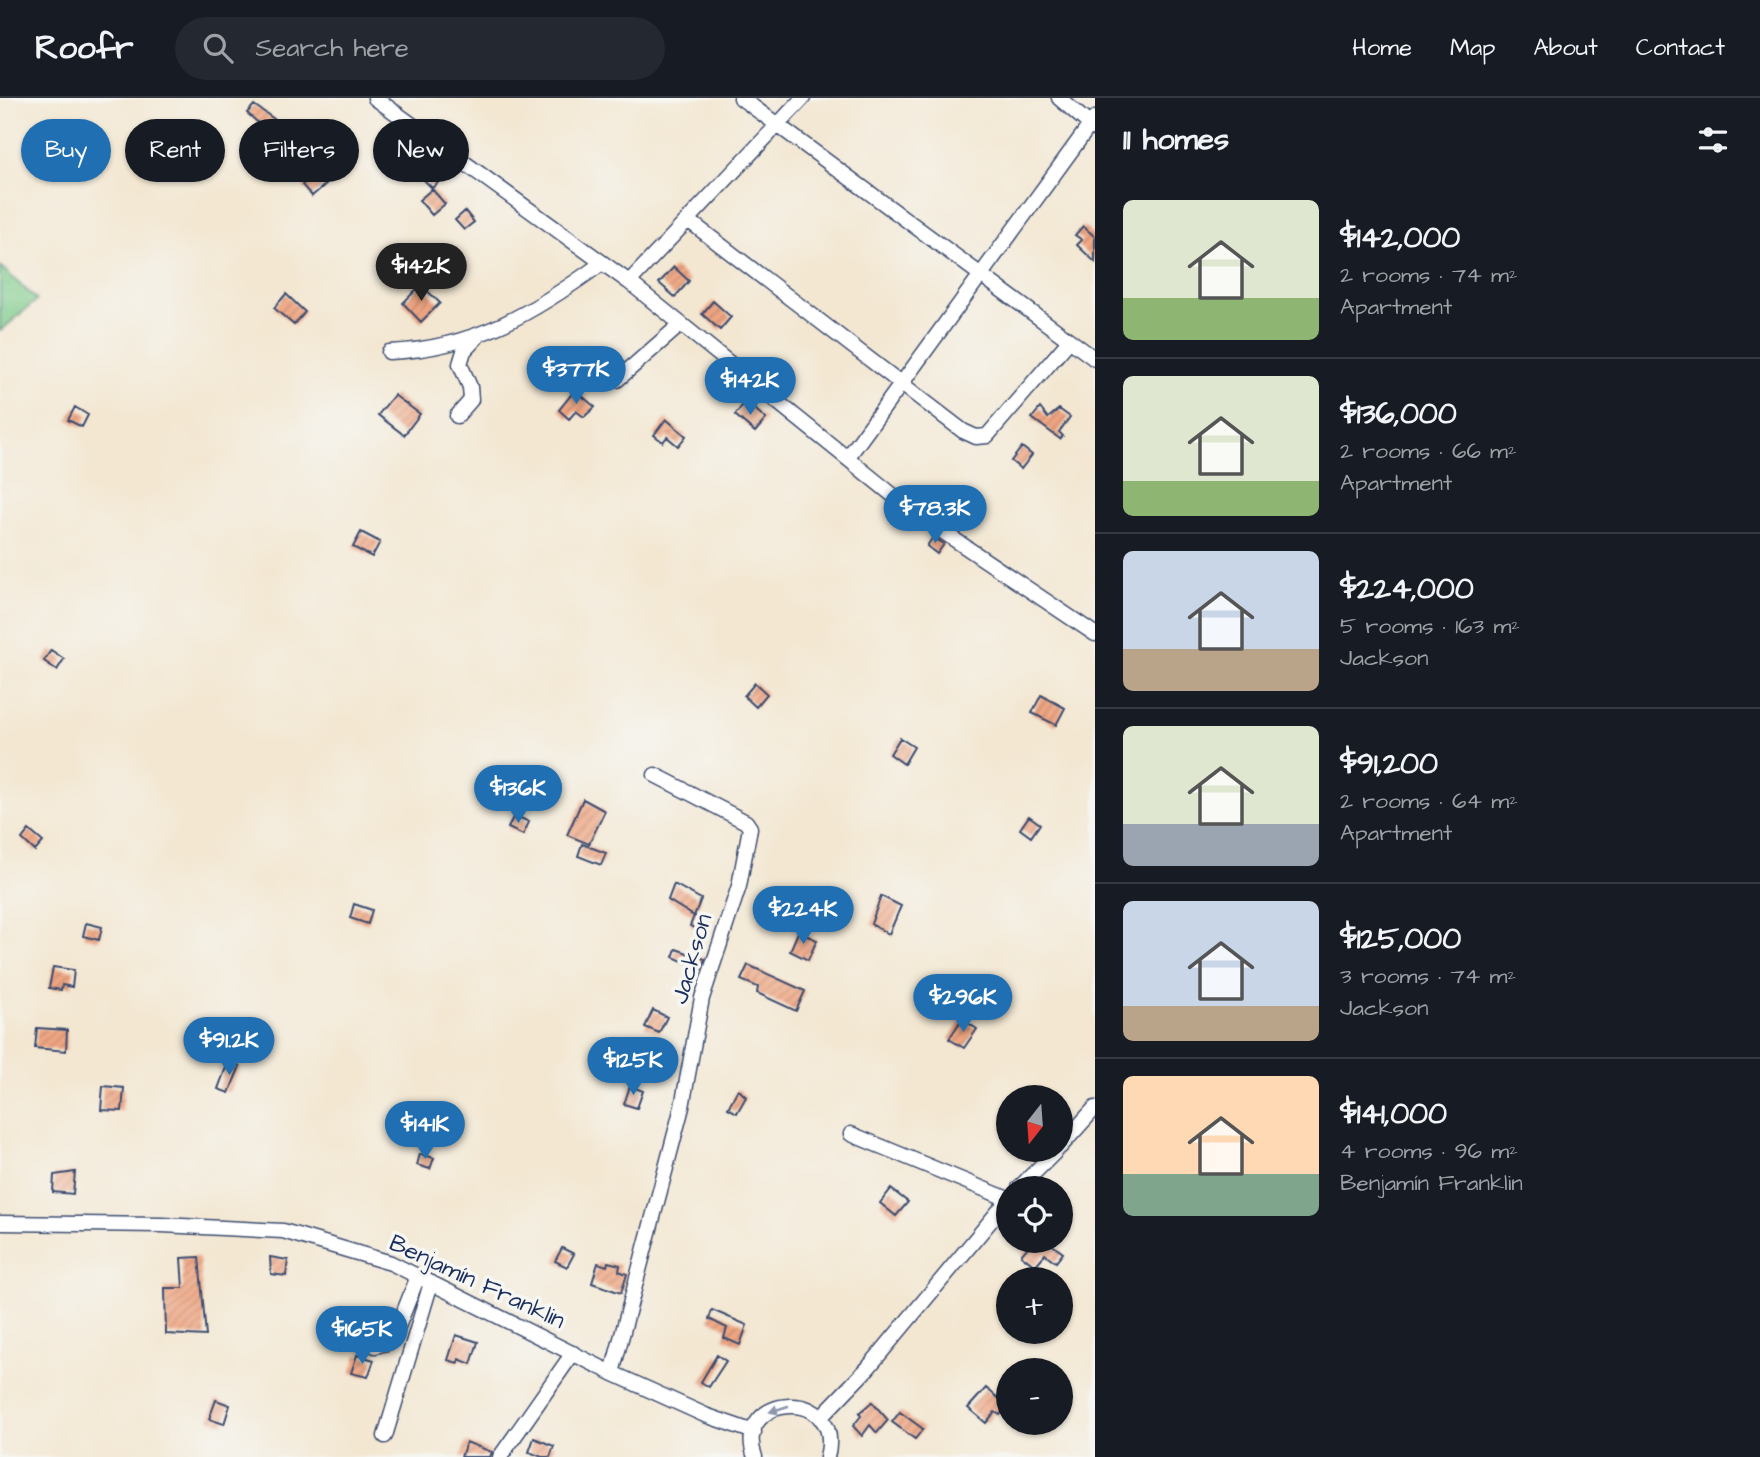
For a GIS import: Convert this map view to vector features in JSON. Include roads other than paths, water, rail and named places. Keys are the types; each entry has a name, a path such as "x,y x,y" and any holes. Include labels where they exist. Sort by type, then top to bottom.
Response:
{"street":[{"path":"375,98 629,282 915,513 1095,634"},
{"path":"741,98 1095,359"},
{"path":"629,282 803,98"},
{"path":"848,457 1093,124 1059,98"},
{"path":"688,220 963,431 976,437 987,436 1069,341"},
{"path":"390,352 421,351 459,343 502,327 562,292 602,263"},
{"path":"617,380 680,325"},
{"path":"457,416 471,400 470,387 460,364 464,351 478,335"},
{"name":"Jackson","path":"612,1373 682,1107 702,998 739,886 750,828 746,822 655,775"},
{"path":"1073,1132 1095,1108"},
{"path":"851,1134 996,1194"},
{"path":"1031,1176 1045,1162"},
{"path":"820,1418 868,1368 996,1213"},
{"name":"Benjamín Franklin","path":"0,1223 162,1225 284,1231 391,1263 612,1373 705,1415 754,1432"},
{"path":"374,1346 387,1343 394,1337 418,1276"},
{"path":"385,1436 431,1283"},
{"path":"500,1457 573,1353"},
{"path":"755,1457 752,1441 754,1432 765,1415 783,1406 803,1406 820,1418 829,1436 830,1457"}]}
